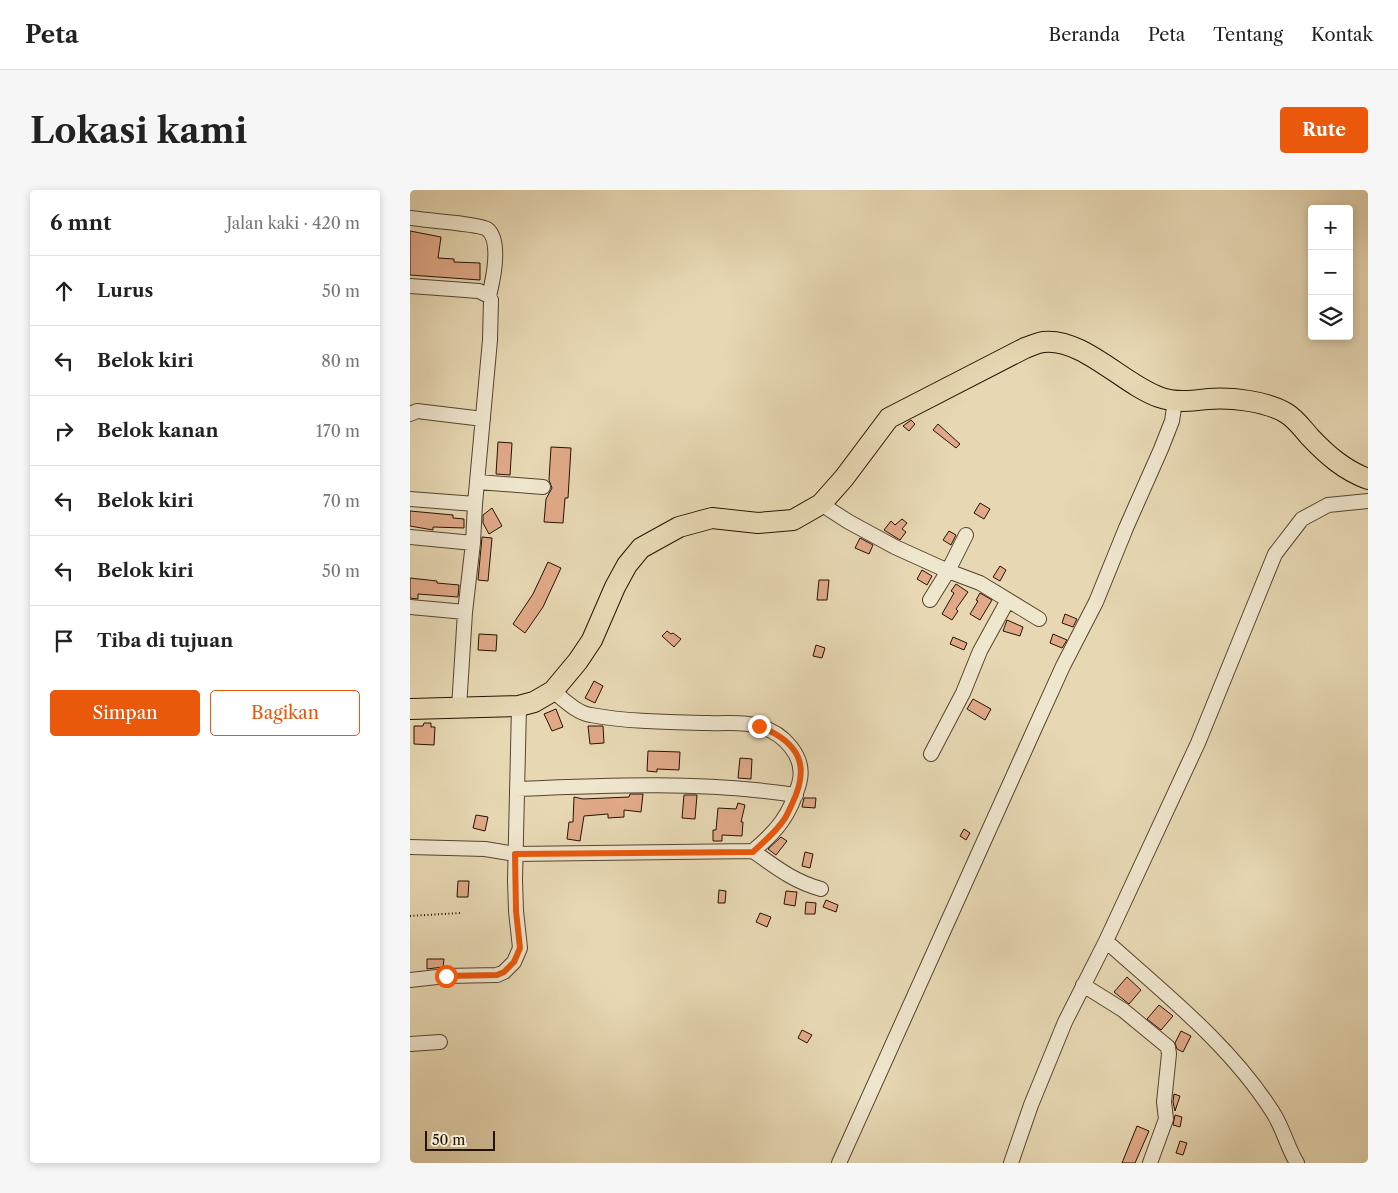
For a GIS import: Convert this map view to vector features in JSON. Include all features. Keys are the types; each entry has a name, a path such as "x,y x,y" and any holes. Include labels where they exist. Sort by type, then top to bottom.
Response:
{"highway":[{"path":"410,709 519,706 534,702 553,691 578,661 592,640 623,572 641,548 679,527 712,518 758,523 793,520 821,504 844,478 889,418 1025,348 1042,342 1066,345 1098,361 1158,397 1175,401 1222,398 1252,402 1285,412 1298,422 1325,452 1337,462 1368,479"}],"street":[{"path":"410,218 476,225 487,229 494,238 493,279 489,296 491,300 490,340 478,482 474,504 473,543 465,612 459,708"},
{"path":"410,286 479,291 489,296"},
{"path":"840,1163 1048,698 1096,602 1126,528 1161,450 1172,421 1175,401"},
{"path":"410,414 417,411 483,419"},
{"path":"478,482 543,487"},
{"path":"410,499 474,504"},
{"path":"1011,1163 1020,1135 1065,1022 1106,941 1198,743 1274,554 1302,520 1328,505 1368,501"},
{"path":"821,504 871,534 948,571 980,583 1039,619"},
{"path":"930,600 948,571 966,534"},
{"path":"410,537 473,543"},
{"path":"930,754 964,693 980,651 1008,600"},
{"path":"410,607 465,612"},
{"path":"553,691 573,707 588,715 629,720 684,723 718,724 741,722 771,730 787,742 797,755 802,767 802,776 796,795 783,821 753,852"},
{"path":"410,980 446,976 497,975 504,972 514,962 520,948 516,911 515,854 519,706"},
{"path":"516,789 616,785 725,786 796,795"},
{"path":"410,848 485,849 515,854 753,852 791,878 803,884 821,889"},
{"path":"1106,941 1182,1007 1249,1078 1274,1112 1297,1163"},
{"path":"1084,985 1123,1010 1168,1047 1169,1054 1164,1102 1166,1119 1150,1163"},
{"path":"410,1044 440,1042"}],"path":[{"path":"410,916 460,913"}],"building":[{"path":"410,231 441,237 438,258 454,259 454,262 480,263 480,280 410,275"},
{"path":"911,420 915,424 909,431 903,426"},
{"path":"938,424 960,444 956,448 933,430"},
{"path":"498,442 512,443 510,475 496,474"},
{"path":"551,447 571,448 568,498 565,498 563,523 544,522 546,499 552,488 549,480"},
{"path":"980,503 990,509 984,519 974,513"},
{"path":"492,508 502,526 489,534 483,523 483,515"},
{"path":"410,511 453,515 453,518 464,519 464,528 433,527 433,530 410,526"},
{"path":"902,519 907,523 902,529 906,532 900,540 884,530 891,521 895,525"},
{"path":"949,531 956,535 951,545 943,540"},
{"path":"482,537 492,538 488,581 478,580"},
{"path":"860,538 873,545 869,554 855,548"},
{"path":"548,562 561,568 543,607 525,633 513,624 533,594"},
{"path":"1000,566 1006,570 1000,581 993,577"},
{"path":"922,570 932,576 927,585 917,579"},
{"path":"410,578 459,585 458,597 418,594 418,599 410,598"},
{"path":"819,580 829,580 827,600 817,600"},
{"path":"956,584 968,592 956,609 958,611 952,620 942,614 954,593 951,591"},
{"path":"980,593 992,600 980,620 970,614 978,601 976,600"},
{"path":"1065,614 1077,619 1073,627 1062,623"},
{"path":"1007,620 1023,627 1020,636 1003,631"},
{"path":"667,631 681,639 674,647 662,636"},
{"path":"479,634 497,635 496,651 478,650"},
{"path":"1053,634 1067,640 1062,648 1050,643"},
{"path":"953,637 967,643 964,650 950,644"},
{"path":"816,645 825,648 822,658 813,656"},
{"path":"594,681 603,686 595,703 585,698"},
{"path":"973,699 991,709 985,720 967,709"},
{"path":"556,709 563,727 552,731 544,714"},
{"path":"424,723 431,723 431,727 435,727 434,745 414,744 414,726 423,726"},
{"path":"588,726 603,726 604,743 590,744"},
{"path":"648,751 680,752 679,770 657,769 657,772 647,771"},
{"path":"740,758 752,759 751,779 738,778"},
{"path":"630,794 643,794 641,812 624,810 624,817 608,818 608,814 584,816 580,841 567,839 569,822 573,822 574,797 583,799 629,797"},
{"path":"684,795 697,795 695,819 682,818"},
{"path":"804,798 816,798 815,808 802,807"},
{"path":"738,803 745,805 741,822 743,822 742,836 722,835 722,841 713,841 713,830 716,830 718,808 736,809"},
{"path":"476,815 488,817 485,831 473,828"},
{"path":"964,829 970,833 966,840 960,836"},
{"path":"781,837 787,841 776,855 768,849"},
{"path":"805,852 813,854 810,868 802,866"},
{"path":"458,881 469,881 468,897 457,897"},
{"path":"719,890 726,891 725,903 718,903"},
{"path":"786,891 797,892 795,906 784,904"},
{"path":"826,900 838,905 836,912 823,907"},
{"path":"806,902 816,903 815,914 805,914"},
{"path":"760,913 771,917 767,927 756,922"},
{"path":"427,959 444,959 443,967 427,969"},
{"path":"1127,977 1141,990 1129,1004 1114,992"},
{"path":"1159,1005 1173,1016 1161,1030 1147,1019"},
{"path":"802,1030 812,1035 807,1043 798,1038"},
{"path":"1181,1031 1191,1036 1183,1052 1177,1049 1175,1043"},
{"path":"1174,1094 1180,1096 1175,1111 1173,1102"},
{"path":"1175,1115 1182,1117 1180,1127 1173,1125"},
{"path":"1137,1126 1149,1131 1135,1163 1122,1163"},
{"path":"1180,1141 1187,1143 1183,1155 1176,1153"}],"route":[{"path":"446,976 497,975 504,972 514,962 520,948 515,894 515,854 753,852 783,821 796,795 802,776 802,767 797,755 787,742 771,730 759,726"}]}
